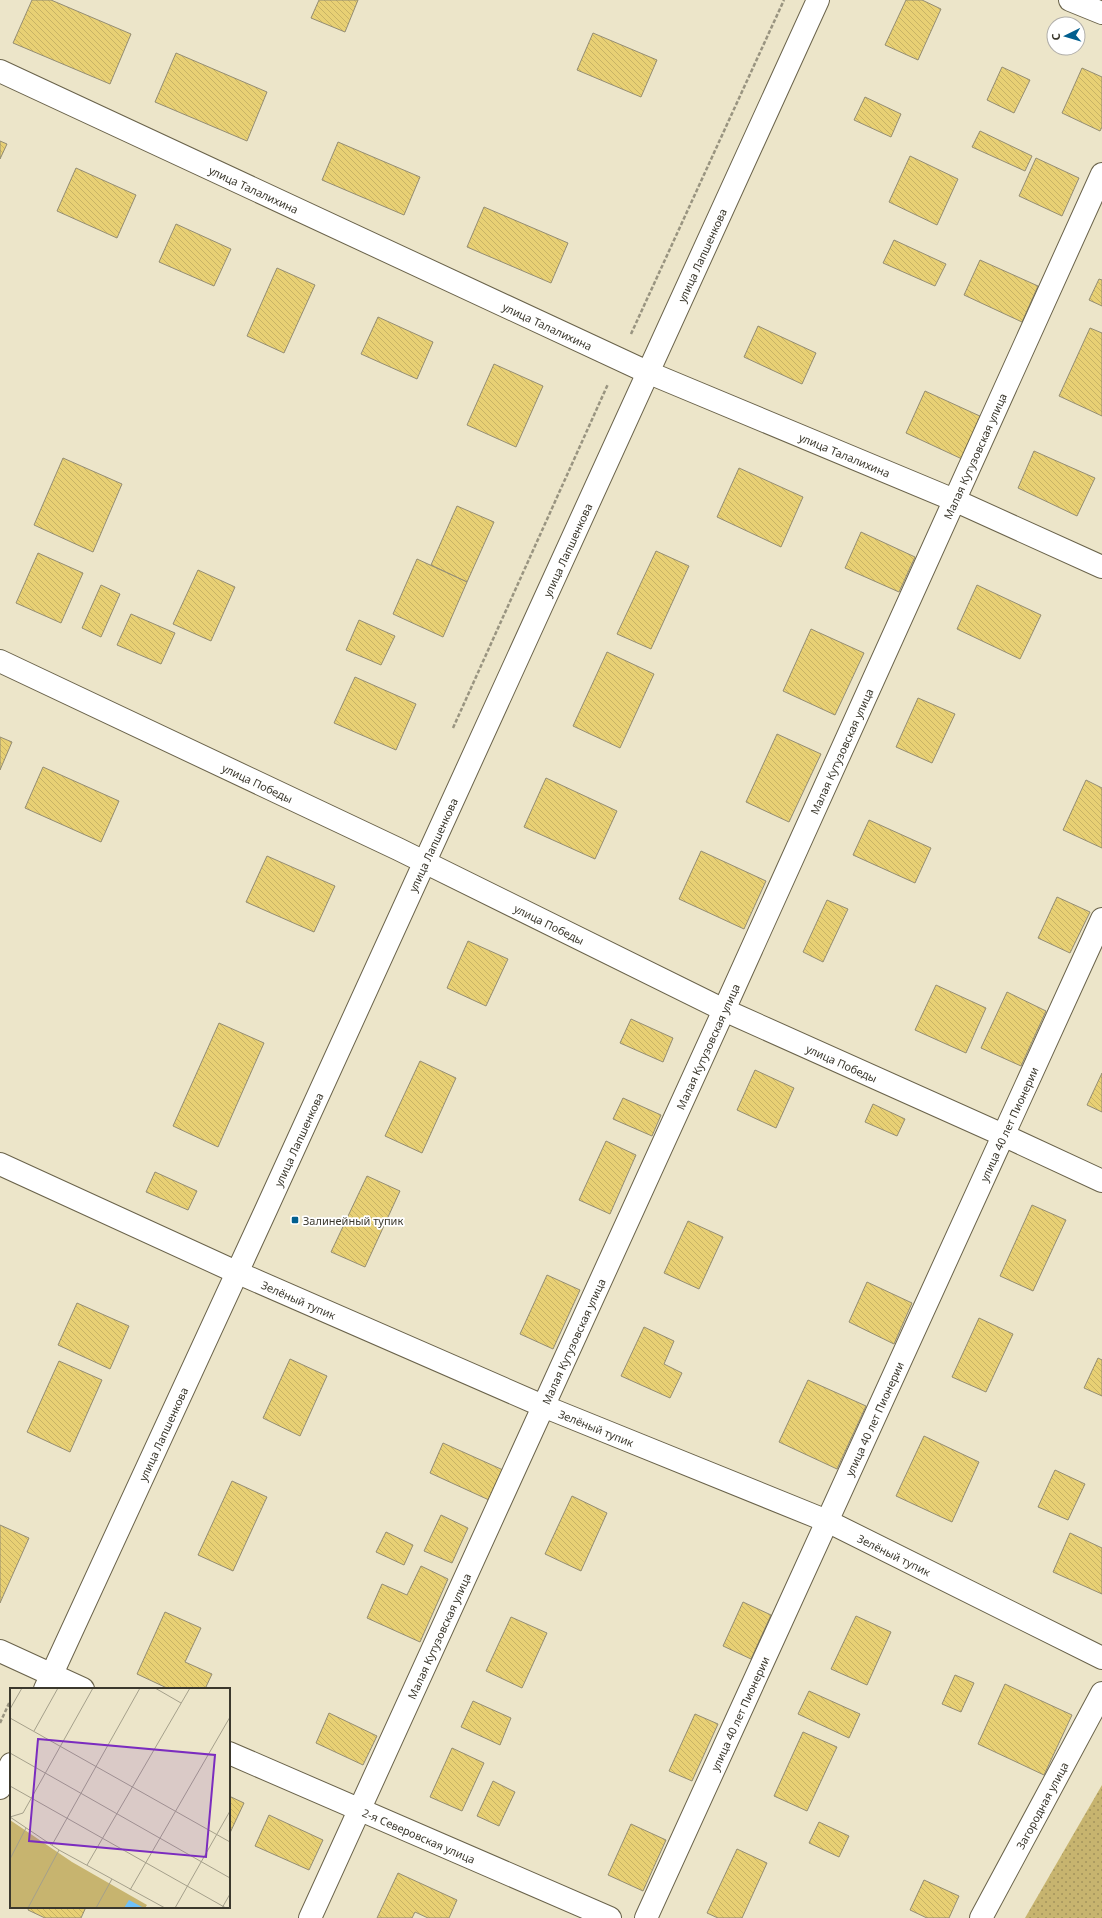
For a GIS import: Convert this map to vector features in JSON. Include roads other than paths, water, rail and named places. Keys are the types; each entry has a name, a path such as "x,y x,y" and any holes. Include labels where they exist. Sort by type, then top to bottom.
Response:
{"street":[{"name":"улица Лапшенкова","path":"48,1682 425,862 647,372 818,0"},
{"path":"1070,0 1102,13"},
{"name":"улица Талалихина","path":"0,72 647,372 954,500 1102,567"},
{"name":"Малая Кутузовская улица","path":"310,1918 724,1010 1102,174"},
{"name":"улица Победы","path":"0,661 425,862 724,1010 1003,1134 1102,1181"},
{"name":"улица 40 лет Пионерии","path":"646,1918 1102,919"},
{"name":"Зелёный тупик","path":"0,1164 236,1272 543,1406 827,1521 1102,1658"},
{"path":"0,1651 48,1682 78,1688"},
{"name":"Загородная улица","path":"981,1918 1102,1693"},
{"name":"2-я Северовская улица","path":"230,1753 610,1918"},
{"path":"0,1788 10,1766"}],"place":[{"name":"Залинейный тупик","path":"295,1220"}]}
